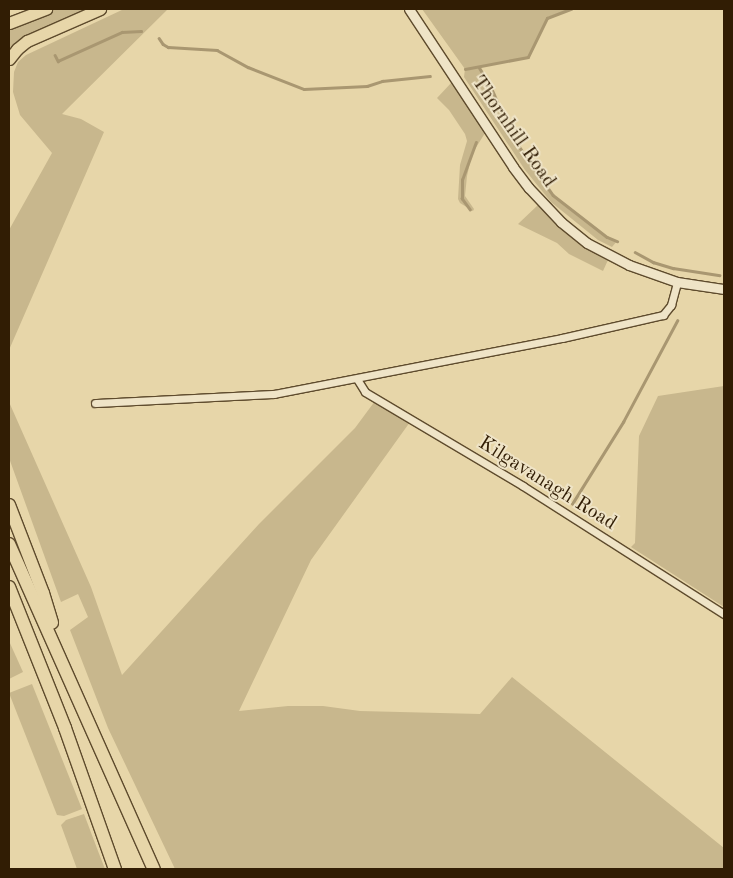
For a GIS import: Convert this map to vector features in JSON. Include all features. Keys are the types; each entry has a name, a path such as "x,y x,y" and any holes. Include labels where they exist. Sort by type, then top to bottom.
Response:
{"highway":[{"path":"9,23 46,9"},
{"path":"9,59 27,41 100,9"},
{"path":"9,505 43,593 64,667"},
{"path":"9,544 154,869"},
{"path":"9,587 40,664 115,869"},
{"path":"9,608 40,664"}],"street":[{"name":"Thornhill Road","path":"409,9 513,168 561,222 595,247 628,265 677,282 724,289"},
{"path":"95,403 274,394 356,379 658,316 668,311 677,282"},
{"name":"Kilgavanagh Road","path":"356,379 365,392 523,486 724,614"}],"shaded area":[{"path":"57,9 85,9 23,37 9,48 9,29"},
{"path":"124,9 168,9 62,114 81,119 104,132 9,350 9,230 52,153 20,115 13,92 14,72 18,62 26,55"},
{"path":"422,9 570,9 548,17 528,57 480,67 514,139 533,169 553,195 570,210 607,237 617,241 612,247 598,240 551,202 525,170 464,77 465,69"},
{"path":"452,82 485,133 472,154 467,176 465,196 474,209 473,211 460,203 458,199 460,165 467,141 465,134 449,110 437,98"},
{"path":"538,205 577,242 608,260 603,271 569,254 557,243 518,224"},
{"path":"724,386 724,607 631,547 635,543 639,436 658,396"},
{"path":"375,401 410,422 311,560 239,711 288,706 323,706 360,711 480,714 512,677 724,848 724,869 175,869 108,728 70,630 88,617 78,594 61,602 9,458 9,402 91,587 122,675 259,524 355,428"},
{"path":"9,641 23,672 9,679"},
{"path":"32,684 82,809 64,816 57,815 9,693"},
{"path":"84,814 105,869 77,869 61,825 66,820"}],"waterway":[{"path":"465,69 528,57 547,18 571,9"},
{"path":"55,55 58,61 122,32 141,31"},
{"path":"159,38 168,47 217,50 248,67 304,89 367,86 382,81 430,76"},
{"path":"479,67 491,87 514,139 553,195 607,237 617,241"},
{"path":"470,210 462,199 462,180 476,142"},
{"path":"635,252 653,262 673,268 719,275"},
{"path":"572,504 623,422 677,321"}]}
